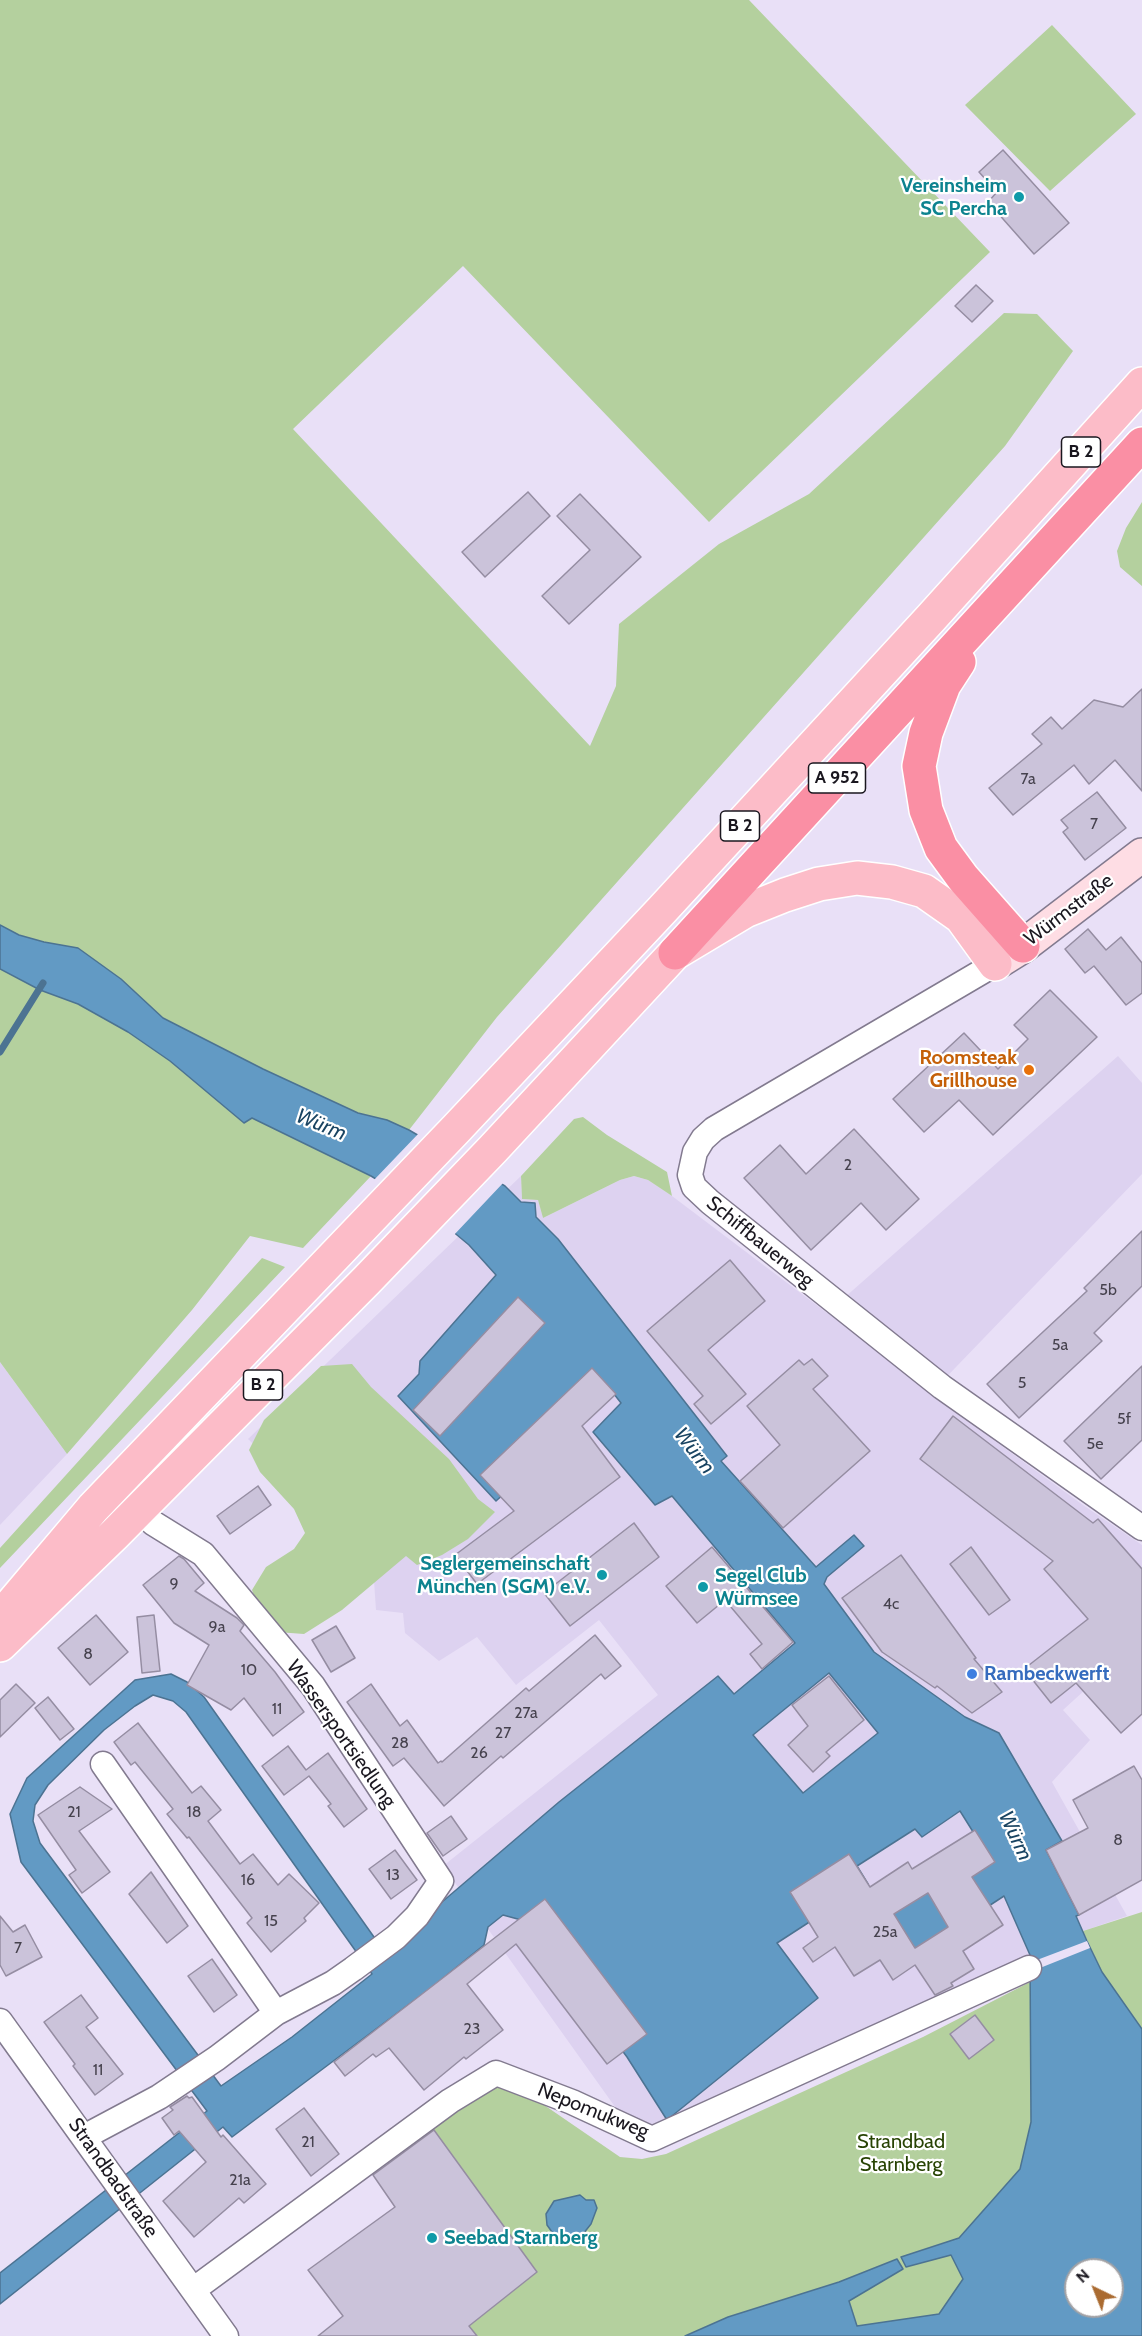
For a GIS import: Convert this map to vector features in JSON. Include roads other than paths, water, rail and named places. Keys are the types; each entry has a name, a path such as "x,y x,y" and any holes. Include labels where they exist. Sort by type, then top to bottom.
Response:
{"highway":[{"name":"A 952","path":"675,953 1142,444"},
{"path":"998,603 944,685 926,733 919,766 926,810 941,848 963,878 1023,946"}],"main road":[{"name":"B 2","path":"0,1618 93,1508 457,1128 908,643 1142,384"},
{"name":"Würmstraße","path":"995,964 1023,946 1142,855"},
{"path":"675,953 745,911 819,884 857,878 892,882 924,891 961,917 995,964"},
{"name":"B 2","path":"0,1645 115,1534 410,1235 675,953"}],"street":[{"name":"Schiffbauerweg","path":"995,964 714,1129 703,1138 695,1152 690,1175 694,1187 710,1202 942,1387 1142,1528"},
{"name":"Wassersportsiedlung","path":"153,1523 203,1554 313,1686 441,1881 417,1916 396,1936 324,1988 276,2013"},
{"path":"84,2137 159,2097 217,2058 276,2013 103,1764"},
{"name":"Nepomukweg","path":"193,2290 450,2101 496,2073 573,2102 652,2139 1029,1968"},
{"name":"Strandbadstraße","path":"0,2021 226,2336"}],"water":[{"name":"Würm","path":"0,925 19,935 78,948 121,979 163,1018 263,1069 358,1113 387,1120 409,1130 505,1186 521,1202 535,1203 536,1217 558,1239 727,1456 721,1461 816,1567 854,1535 864,1546 827,1577 824,1584 874,1652 965,1717 999,1733 1062,1841 1046,1850 1079,1915 1076,1916 1087,1941 1102,1972 1142,2029 1142,2336 685,2336 728,2317 839,2282 897,2259 903,2269 849,2301 857,2326 939,2314 963,2279 951,2255 906,2267 901,2257 959,2238 1020,2169 1031,2122 1030,1955 1004,1896 949,1932 923,1963 880,1894 975,1835 960,1811 922,1837 915,1829 857,1866 868,1884 777,1943 818,1998 667,2120 627,2057 525,1921 503,1915 488,1927 484,1945 432,1987 232,2137 223,2127 0,2304 0,2273 207,2111 21,1862 10,1814 27,1778 135,1680 171,1674 187,1682 204,1697 386,1954 419,1926 442,1902 559,1802 718,1676 734,1694 795,1643 672,1496 655,1505 593,1432 621,1403 614,1394 496,1501 398,1396 419,1374 420,1361 496,1275 469,1245 427,1210 371,1176 252,1118 244,1123 170,1061 128,1032 78,1004 40,990 0,969","holes":["829,1673 878,1733 803,1793 753,1735","153,1695 173,1701 186,1712 372,1974 292,2037 221,2086 40,1843 33,1821 35,1805 48,1785 104,1730"]},
{"path":"580,2195 586,2200 594,2200 597,2208 591,2224 583,2234 574,2241 565,2243 557,2239 547,2225 546,2214 554,2201"}],"waterway":[{"path":"0,1052 43,983"}],"place":[{"name":"Vereinsheim SC Percha","path":"1019,197"},
{"name":"Roomsteak Grillhouse","path":"1029,1070"},
{"name":"Seglergemeinschaft München (SGM) e.V.","path":"602,1575"},
{"name":"Segel Club Würmsee","path":"703,1587"},
{"name":"Rambeckwerft","path":"972,1674"},
{"name":"Seebad Starnberg","path":"432,2238"}],"park label":[{"name":"Strandbad Starnberg","path":"901,2154"}]}
